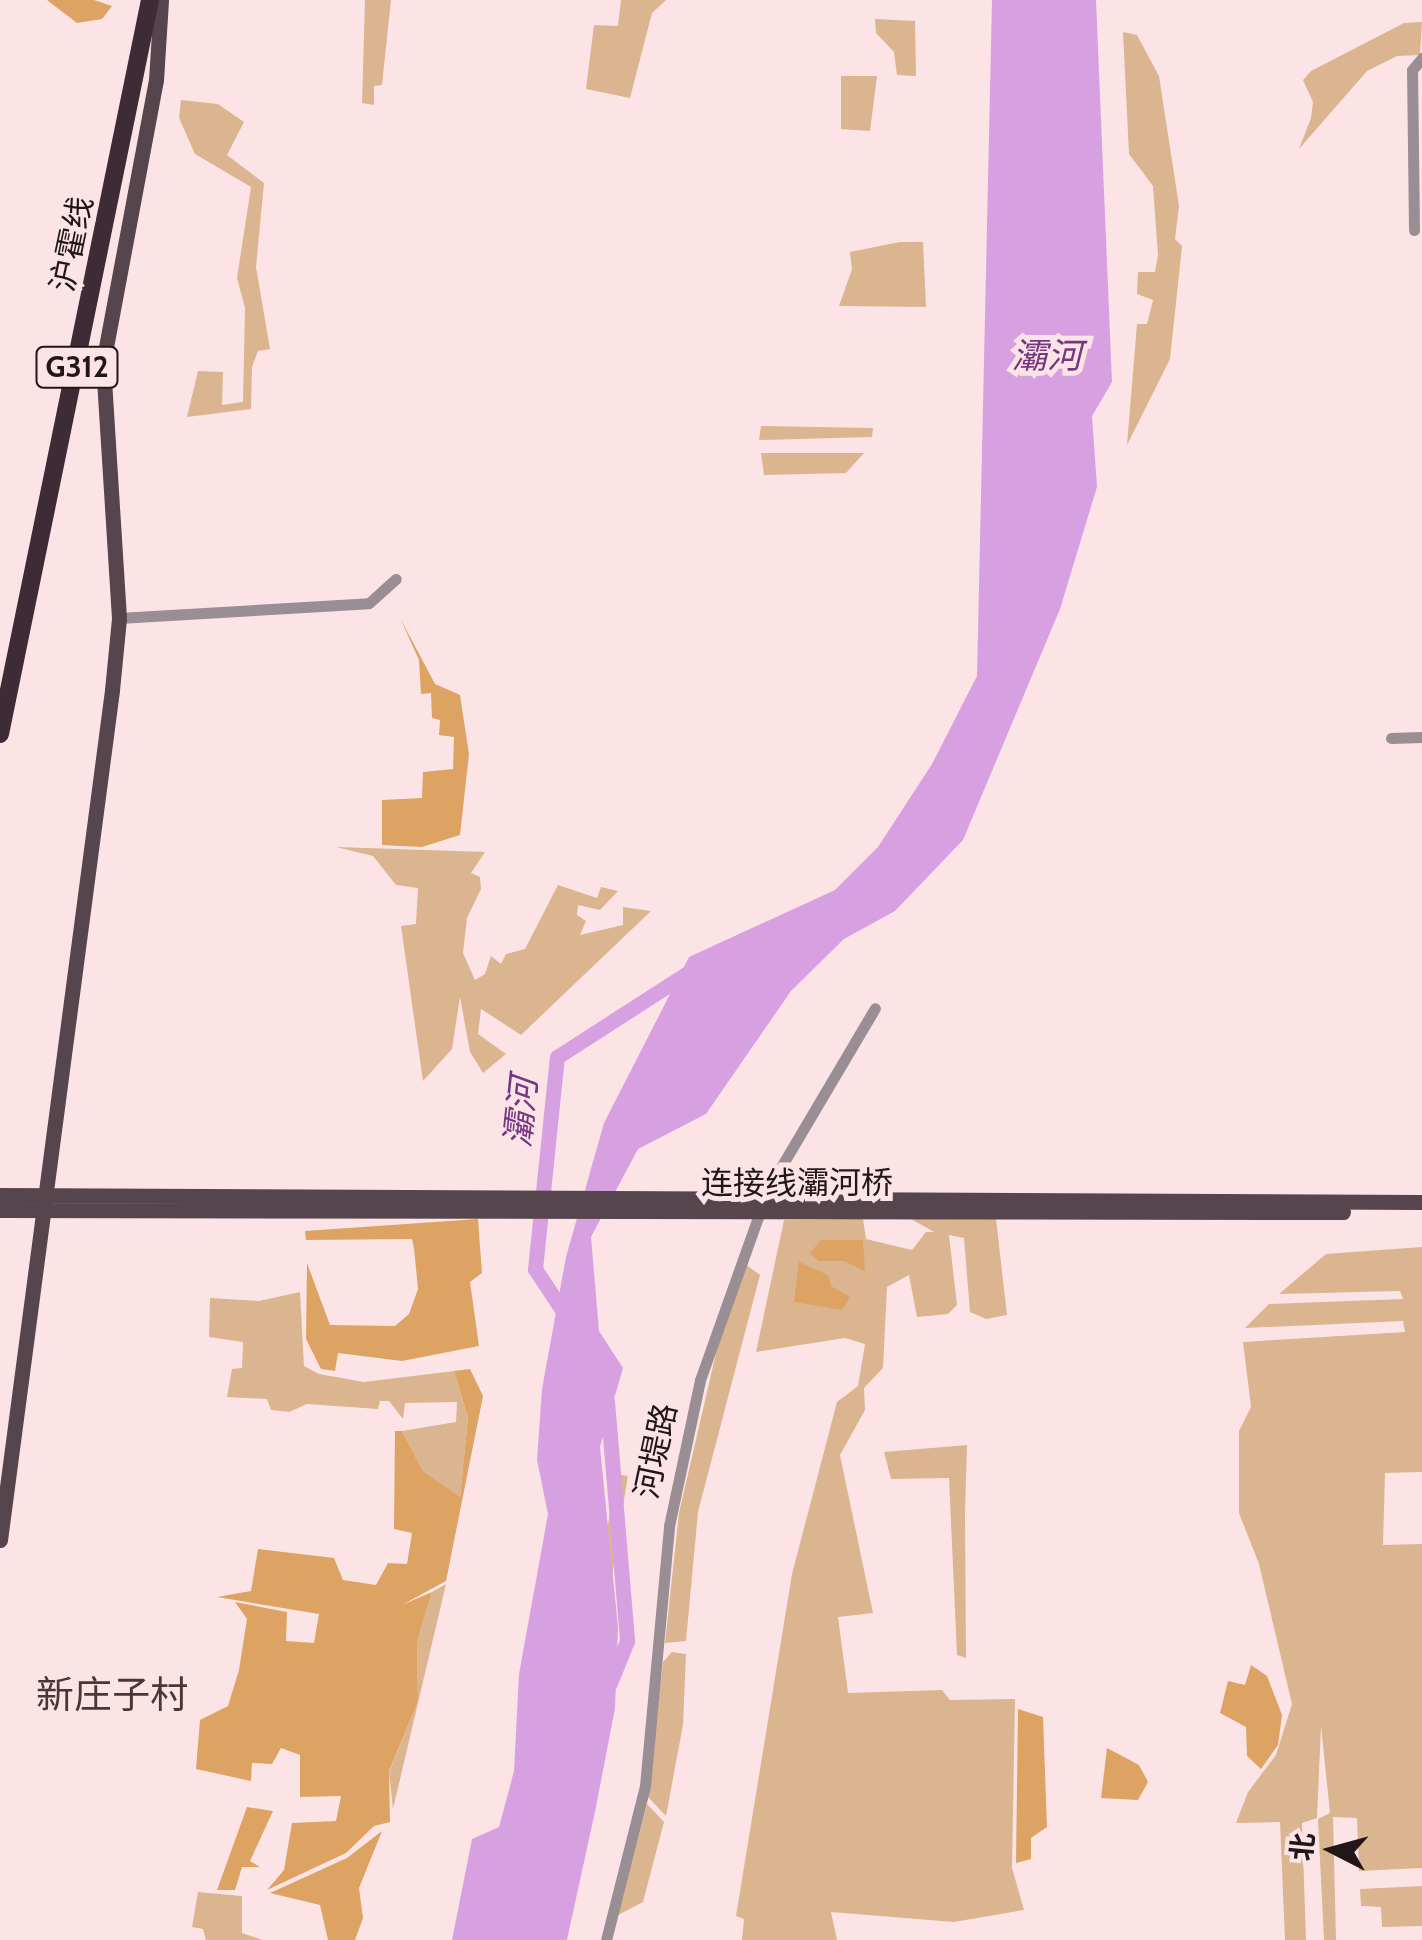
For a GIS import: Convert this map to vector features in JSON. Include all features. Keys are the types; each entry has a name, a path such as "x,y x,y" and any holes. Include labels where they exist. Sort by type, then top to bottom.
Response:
{"highway":[{"name":"沪霍线","path":"0,734 150,0"}],"main road":[{"path":"0,1540 119,618 103,363 156,80 160,0"},
{"path":"1226,1207 1422,1202"},
{"name":"连接线灞河桥","path":"3,1203 1226,1207"},
{"path":"1226,1207 1422,1212"}],"street":[{"path":"1414,230 1412,70 1422,58"},
{"path":"119,618 369,604 396,579"},
{"path":"1391,738 1422,737"},
{"name":"河堤路","path":"606,1940 645,1786 669,1526 700,1380 768,1189 875,1008"}],"shaded area":[{"path":"47,0 94,0 112,6 102,19 77,23"},
{"path":"365,0 391,0 382,85 374,86 374,105 362,103"},
{"path":"621,0 666,0 652,13 630,98 586,89 594,25 618,26"},
{"path":"875,19 915,21 916,76 897,75 894,52 876,33"},
{"path":"1422,22 1420,55 1397,56 1367,71 1299,149 1311,118 1313,102 1303,80 1311,71 1404,23"},
{"path":"1123,32 1137,35 1159,76 1179,206 1175,239 1182,246 1170,359 1127,445 1137,324 1147,324 1153,300 1137,294 1138,272 1155,272 1158,255 1153,186 1129,154"},
{"path":"841,76 877,76 870,131 841,129"},
{"path":"181,100 218,104 244,122 227,155 264,183 256,267 270,349 258,351 252,367 251,409 187,417 198,371 223,372 222,405 243,402 245,308 237,278 251,187 195,154 179,118"},
{"path":"900,242 923,242 926,307 839,306 852,269 850,252"},
{"path":"761,426 873,428 872,437 759,440"},
{"path":"761,453 864,453 846,473 764,475"},
{"path":"400,618 435,684 460,695 469,754 460,835 422,847 382,845 382,800 422,798 423,772 453,769 454,737 439,735 440,720 432,718 431,693 421,694 419,660"},
{"path":"336,847 485,852 471,873 480,877 481,889 467,918 463,953 475,980 485,974 491,956 501,964 506,954 525,949 558,885 597,898 601,887 618,891 600,910 578,905 577,915 586,921 580,935 623,925 623,907 651,911 521,1035 481,1009 478,1034 506,1054 483,1073 470,1052 460,997 452,1049 423,1081 401,926 416,924 418,888 396,885 373,856"},
{"path":"478,1219 482,1273 470,1282 479,1346 402,1361 338,1353 335,1371 321,1369 306,1339 307,1263 330,1325 395,1326 409,1314 418,1289 414,1248 412,1239 306,1240 305,1231"},
{"path":"863,1219 866,1239 912,1250 926,1232 934,1232 911,1219 996,1219 1007,1315 986,1319 970,1312 964,1238 949,1235 957,1305 948,1314 917,1317 909,1275 887,1287 883,1368 864,1388 865,1410 840,1455 873,1613 838,1617 848,1693 942,1690 950,1700 1015,1699 1012,1868 1024,1910 954,1922 831,1912 837,1940 742,1940 744,1919 736,1916 792,1574 837,1402 858,1386 865,1344 845,1338 756,1352 784,1220"},
{"path":"821,1240 863,1240 865,1271 844,1261 819,1261 810,1253"},
{"path":"1422,1247 1422,1472 1385,1473 1383,1545 1422,1544 1422,1868 1359,1871 1357,1818 1333,1817 1336,1940 1324,1940 1318,1819 1330,1813 1321,1726 1317,1818 1302,1823 1306,1940 1285,1940 1280,1822 1236,1823 1248,1792 1276,1755 1292,1704 1259,1564 1239,1513 1239,1431 1251,1407 1243,1342 1405,1332 1403,1321 1245,1328 1269,1304 1403,1299 1400,1291 1279,1294 1326,1254"},
{"path":"799,1262 828,1275 831,1286 850,1297 842,1310 794,1302"},
{"path":"745,1264 760,1275 698,1512 686,1641 665,1643 679,1513 723,1323"},
{"path":"300,1292 304,1366 319,1374 364,1382 454,1371 468,1418 460,1498 423,1471 402,1431 456,1422 457,1402 405,1403 403,1419 389,1401 380,1401 378,1409 307,1404 289,1412 271,1410 267,1399 227,1397 232,1369 242,1368 243,1342 209,1337 210,1298 259,1301"},
{"path":"470,1369 483,1396 446,1581 402,1605 432,1592 417,1642 418,1702 389,1771 390,1822 374,1826 346,1853 267,1890 284,1870 292,1823 336,1821 341,1796 300,1797 300,1755 281,1748 272,1764 252,1763 251,1781 196,1769 200,1720 228,1706 239,1670 247,1619 235,1602 287,1612 286,1641 314,1643 319,1614 217,1597 251,1591 258,1549 334,1558 343,1580 376,1585 388,1563 407,1564 412,1533 394,1529 395,1431 402,1431 423,1471 460,1497 468,1418 454,1371"},
{"path":"967,1445 966,1658 957,1655 949,1478 891,1479 884,1452"},
{"path":"616,1474 628,1476 605,1621 593,1619"},
{"path":"446,1584 393,1809 389,1772 418,1702 417,1642 432,1592"},
{"path":"672,1652 686,1654 683,1725 666,1816 648,1797 663,1662"},
{"path":"1251,1665 1267,1676 1282,1715 1278,1745 1261,1769 1247,1756 1246,1727 1220,1713 1228,1681 1245,1685"},
{"path":"1018,1709 1043,1717 1047,1827 1031,1838 1031,1859 1016,1863"},
{"path":"1107,1748 1139,1765 1148,1782 1138,1800 1101,1798"},
{"path":"647,1804 664,1822 643,1902 618,1915"},
{"path":"247,1807 273,1811 250,1861 260,1867 242,1867 235,1890 217,1890"},
{"path":"382,1831 359,1888 363,1918 355,1940 328,1940 320,1905 270,1893 347,1858"},
{"path":"1422,1886 1422,1926 1382,1927 1381,1907 1361,1906 1360,1889"},
{"path":"198,1892 242,1896 242,1933 263,1940 206,1940 203,1929 192,1927"}],"water":[{"name":"灞河","path":"992,0 1096,0 1112,382 1092,416 1097,487 1060,609 963,840 895,911 844,939 791,991 706,1114 638,1149 591,1237 599,1331 623,1368 600,1447 618,1627 615,1708 596,1807 567,1940 452,1940 472,1839 499,1827 514,1771 519,1674 548,1514 537,1460 542,1389 566,1257 604,1123 689,957 835,890 878,847 932,764 977,676"}],"waterway":[{"name":"灞河","path":"568,1319 535,1269 557,1057 698,966"},
{"name":"灞河","path":"607,1401 627,1641 610,1683"}],"district":[{"name":"新庄子村","path":"112,1695"}]}
